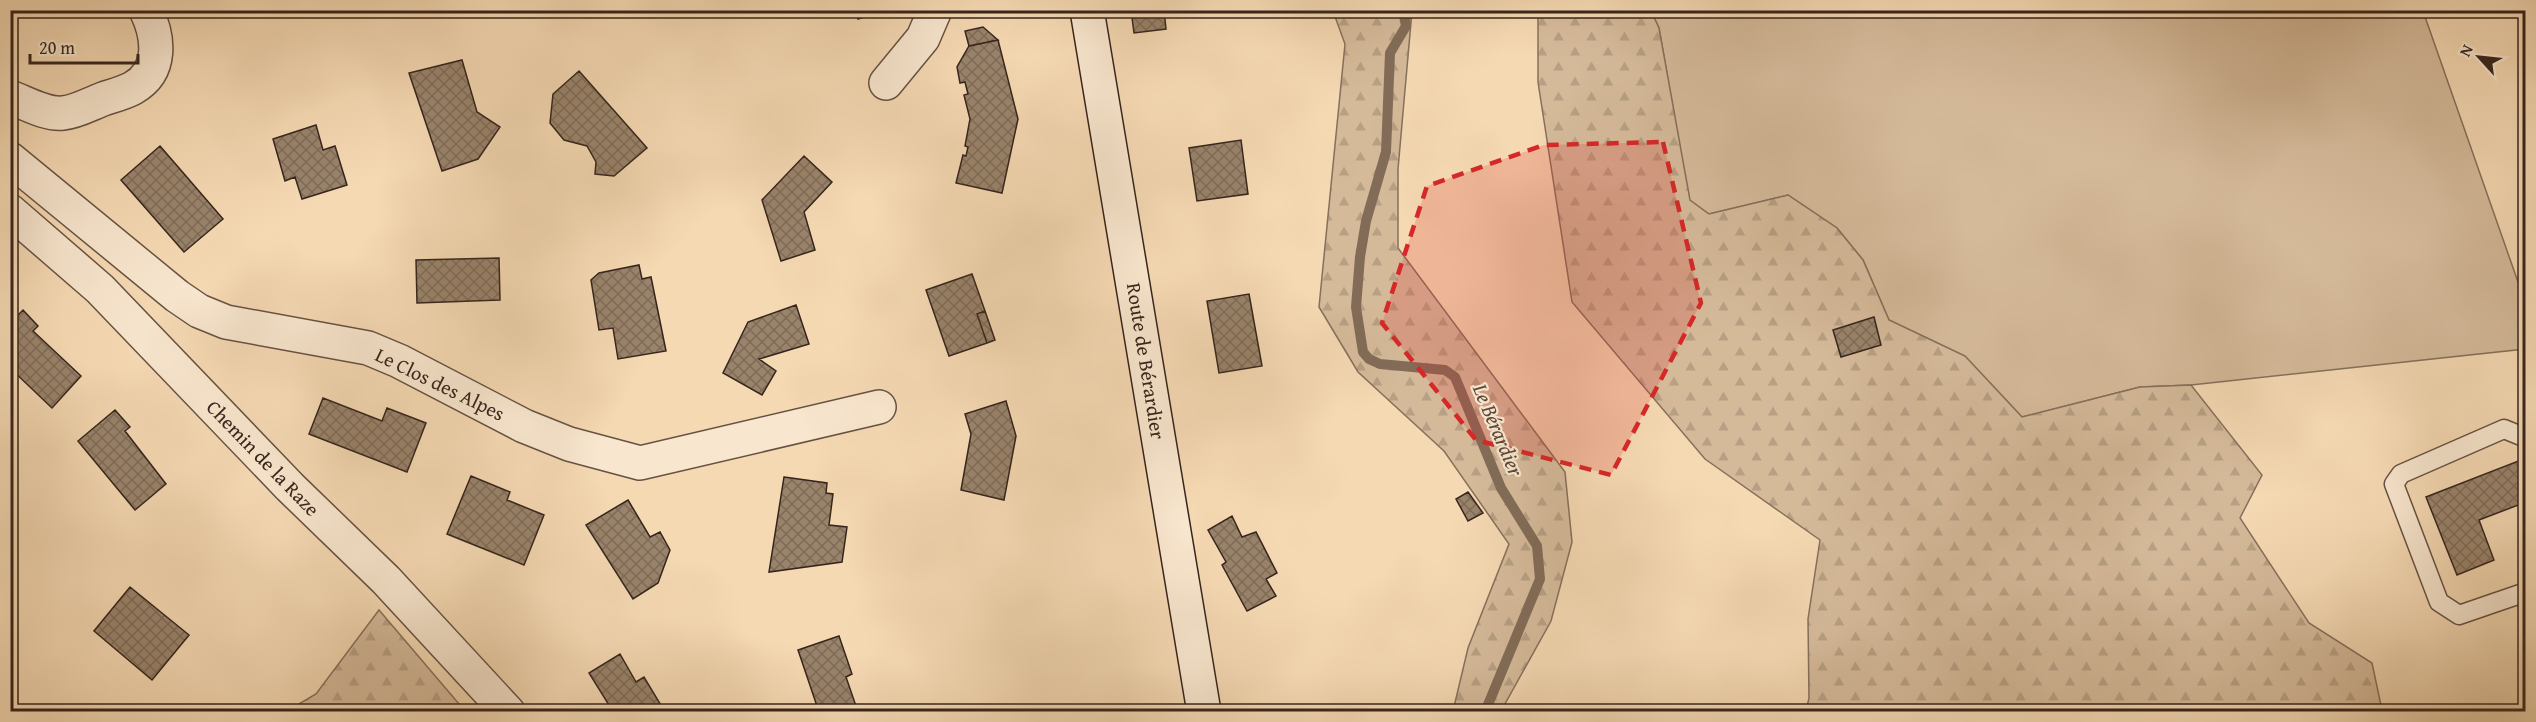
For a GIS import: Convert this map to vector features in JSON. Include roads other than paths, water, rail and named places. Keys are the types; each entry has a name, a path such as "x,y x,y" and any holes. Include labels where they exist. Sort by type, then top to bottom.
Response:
{"street":[{"path":"10,96 47,111 63,113 134,88 144,78 156,59 154,26 146,10"},
{"path":"886,83 923,38 935,10"},
{"name":"Route de Bérardier","path":"1087,10 1204,711"},
{"name":"Le Clos des Alpes","path":"10,159 177,296 200,311 226,322 368,348 399,361 524,426 569,444 640,464 879,407"},
{"name":"Chemin de la Raze","path":"10,211 100,289 290,487 386,580 508,711"}],"lane":[{"path":"2526,438 2504,429 2401,474 2394,484 2439,602 2459,615 2526,592"}],"waterway":[{"name":"Le Bérardier","path":"1403,10 1406,26 1390,53 1386,152 1366,221 1360,257 1356,307 1363,352 1369,359 1380,364 1445,370 1455,377 1501,488 1537,546 1540,579 1485,712"}]}
